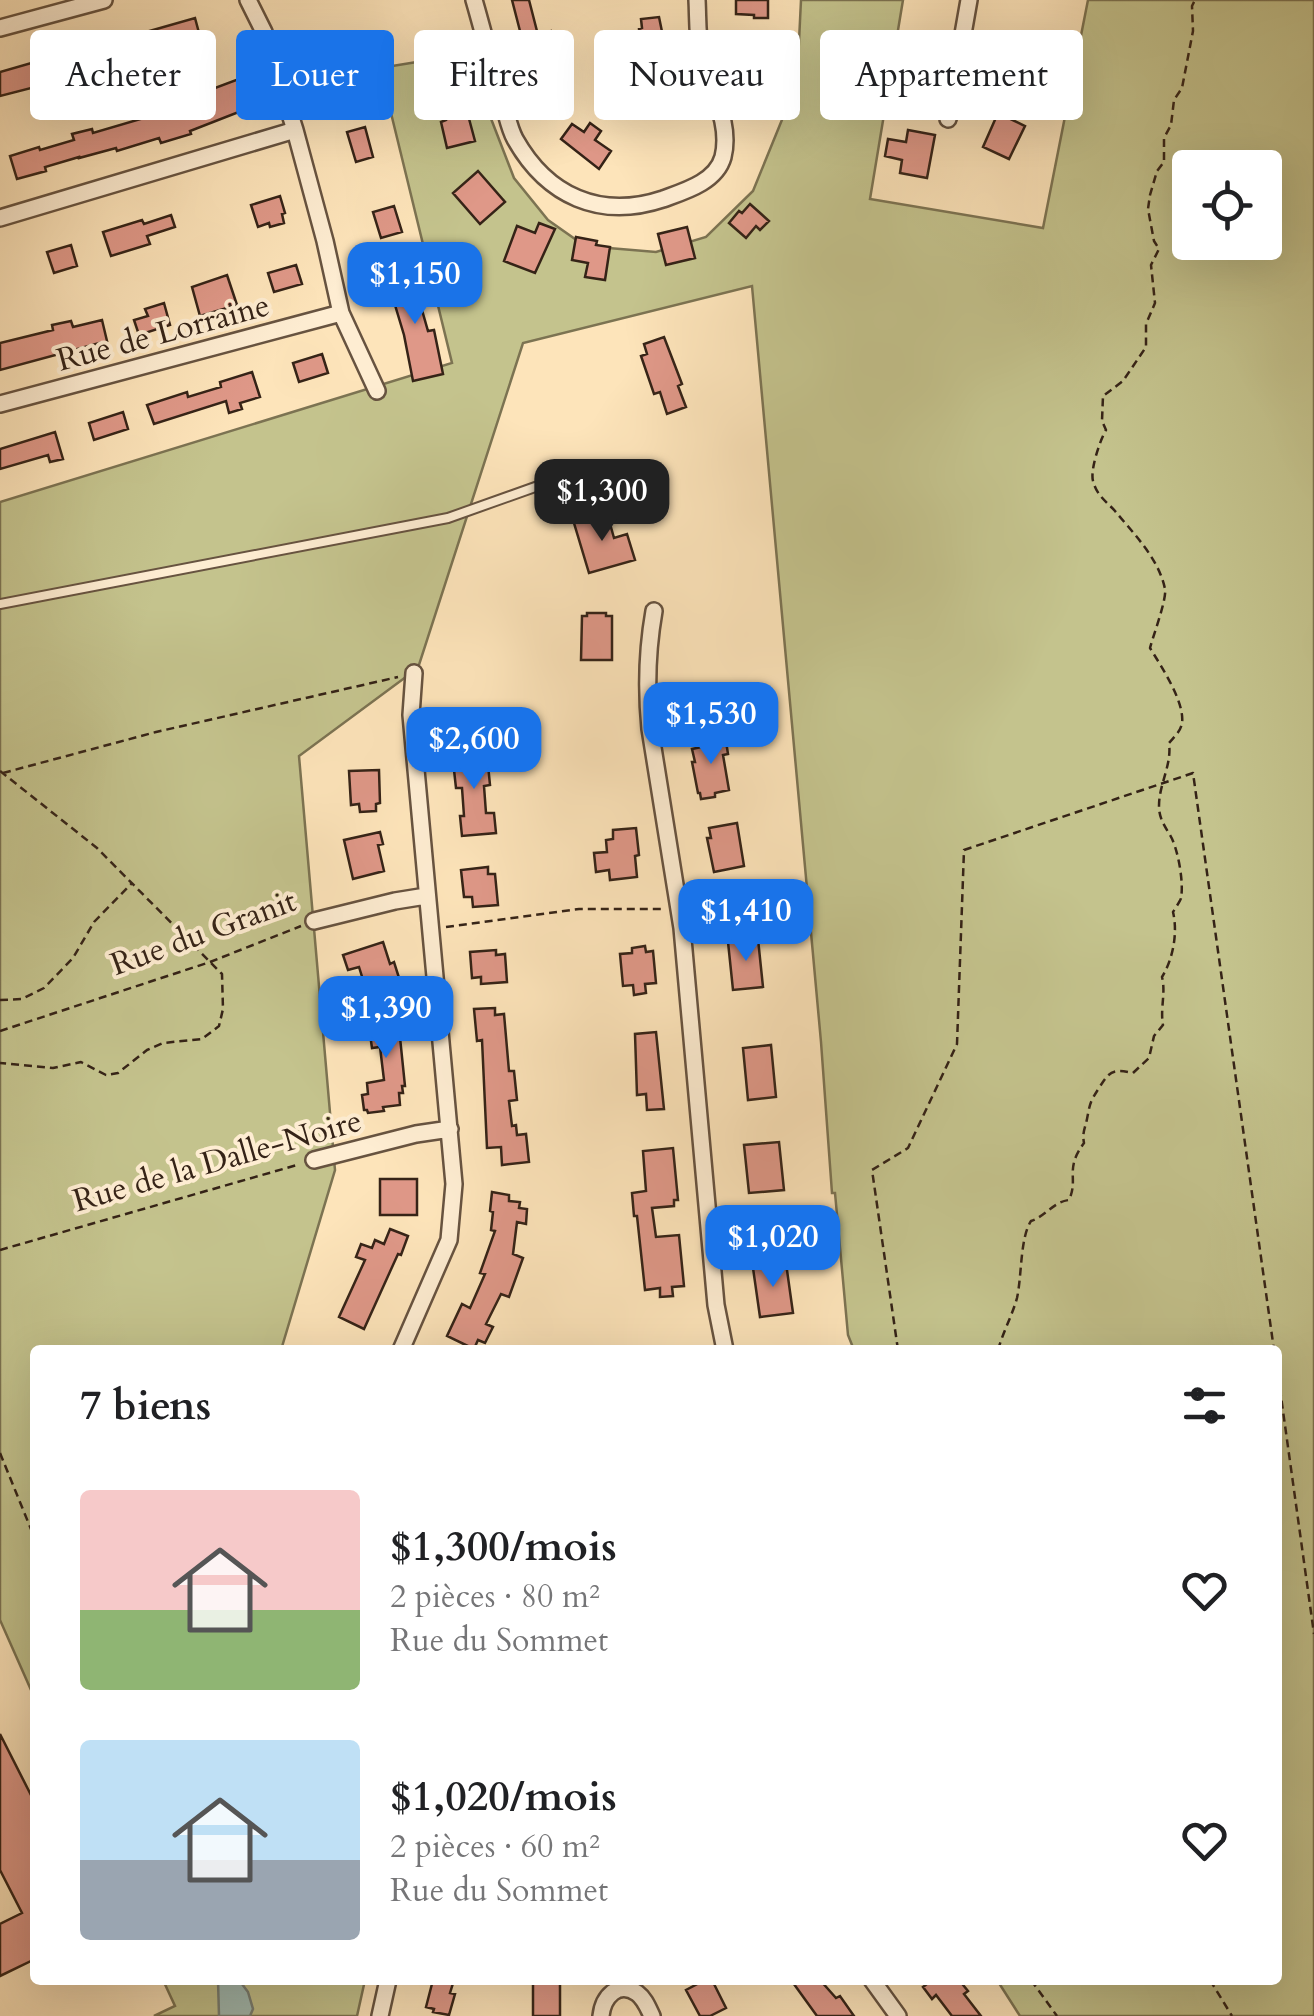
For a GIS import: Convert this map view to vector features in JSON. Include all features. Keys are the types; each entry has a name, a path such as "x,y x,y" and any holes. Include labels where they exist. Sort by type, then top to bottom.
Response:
{"street":[{"path":"0,28 104,0"},
{"path":"248,0 264,32 295,130 326,241 341,313 377,392"},
{"path":"474,0 513,136 534,168 579,200 620,208 658,201 698,186 722,162 724,124 700,52 698,0"},
{"path":"964,30 969,0"},
{"path":"0,218 295,130"},
{"name":"Rue de Lorraine","path":"0,404 341,313"},
{"path":"654,611 647,648 647,700 682,928 716,1305 724,1345"},
{"path":"402,1345 449,1240 454,1184 411,715 414,673"},
{"name":"Rue du Granit","path":"314,921 426,896"},
{"name":"Rue de la Dalle-Noire","path":"314,1160 450,1128"},
{"path":"380,2016 387,1985"},
{"path":"876,1985 898,2016"},
{"path":"601,2016 605,1999 613,1991 626,1988 644,2000 652,2016"}],"lane":[{"path":"0,604 448,518 580,472"}],"path":[{"path":"1000,1345 1018,1294 1024,1236 1031,1221 1071,1195 1071,1169 1084,1144 1082,1130 1093,1096 1110,1074 1120,1070 1133,1073 1149,1058 1154,1036 1163,1025 1162,977 1174,940 1173,912 1181,899 1178,856 1160,814 1162,783 1170,753 1168,743 1182,727 1182,720 1174,687 1150,648 1166,594 1150,555 1112,507 1102,501 1092,475 1098,444 1106,430 1102,421 1104,396 1123,380 1146,347 1146,324 1155,303 1150,265 1158,250 1148,209 1157,171 1164,162 1164,138 1171,125 1174,100 1182,88 1195,0"},
{"path":"1,773 156,732 414,673"},
{"path":"0,1063 52,1068 81,1062 106,1074 118,1074 146,1050 163,1043 202,1039 219,1026 223,1008 222,974 133,882 66,822 1,773"},
{"path":"897,1345 872,1170 908,1148 957,1044 964,850 1193,773 1273,1345"},
{"path":"0,1000 22,999 44,988 72,958 94,922 133,882"},
{"path":"430,929 578,909 666,909"},
{"name":"Rue du Granit","path":"0,1031 210,962 314,921"},
{"name":"Rue de la Dalle-Noire","path":"0,1250 314,1160"},
{"path":"1282,1404 1314,1634"},
{"path":"0,1454 30,1526"},
{"path":"1035,1985 1057,2016"},
{"path":"1213,1985 1232,2016"}],"shaded area":[{"path":"801,0 903,0 898,30 820,30 820,120 883,120 870,199 1043,228 1064,120 1083,120 1082,30 1088,0 1314,0 1314,2016 1020,2016 1000,1985 1282,1985 1282,1345 852,1345 832,1193 752,286 523,343 418,668 299,756 335,1170 282,1345 30,1345 30,1688 0,1620 0,502 452,363 393,120 394,66 414,62 414,120 492,120 514,178 548,220 585,246 656,252 706,237 753,191 782,120 800,120"},
{"path":"165,1985 364,1985 357,2016 154,2016 175,2006"}],"water":[{"path":"218,1985 243,1985 253,2009 250,2016 219,2016"}],"building":[{"path":"512,0 529,0 537,30 520,30"},
{"path":"736,0 768,0 768,18 736,14"},
{"path":"659,17 662,30 639,30 641,19"},
{"path":"195,18 198,30 153,30"},
{"path":"30,63 30,88 0,96 0,72"},
{"path":"236,80 236,113 190,131 191,134 79,157 17,179 10,156 74,140 72,134 92,129 93,133 137,120 216,120 216,88"},
{"path":"469,120 475,141 447,148 441,122"},
{"path":"995,120 1013,120 1025,126 1009,159 983,147"},
{"path":"590,123 601,131 595,140 611,151 599,169 561,139 572,124 584,132"},
{"path":"365,127 373,157 356,162 347,132"},
{"path":"908,130 935,135 927,178 900,173 902,160 885,156 888,139 906,142"},
{"path":"478,171 505,202 480,224 453,193"},
{"path":"280,196 284,223 258,227 251,205"},
{"path":"750,204 769,221 760,230 756,226 746,238 729,223"},
{"path":"394,206 402,232 381,238 373,212"},
{"path":"171,215 175,227 147,236 150,244 111,256 103,232"},
{"path":"539,223 555,229 535,273 504,261 517,226 535,233"},
{"path":"687,227 695,258 666,265 658,234"},
{"path":"576,237 610,247 605,280 585,277 588,263 572,260"},
{"path":"71,245 77,266 54,273 47,252"},
{"path":"296,265 302,284 274,292 268,273"},
{"path":"410,268 428,331 434,330 443,374 413,381 386,275"},
{"path":"227,275 237,305 200,316 192,287"},
{"path":"164,303 170,325 139,335 134,320 148,316 145,309"},
{"path":"102,320 107,341 0,370 0,343 53,330 52,325 71,321 73,327"},
{"path":"664,337 682,384 678,386 686,407 667,414 660,392 654,394 641,356 647,354 644,344"},
{"path":"322,354 328,373 299,382 293,363"},
{"path":"252,372 260,397 240,403 242,409 229,413 226,401 154,424 147,405 187,392 188,397 221,387 220,382"},
{"path":"123,412 128,429 94,440 89,423"},
{"path":"55,432 63,459 50,462 48,455 0,469 0,449"},
{"path":"607,513 614,538 627,534 635,560 589,573 574,523"},
{"path":"582,616 612,616 612,660 581,660"},
{"path":"725,735 728,754 723,755 729,790 701,799 692,749 706,746 705,739"},
{"path":"480,749 480,755 487,755 490,785 484,786 486,813 494,813 496,833 462,836 462,788 456,788 452,752"},
{"path":"379,770 380,803 376,804 376,811 360,812 359,804 351,805 349,771"},
{"path":"737,823 744,866 714,872 707,838 711,838 709,828"},
{"path":"636,828 637,877 610,880 609,870 596,872 594,853 607,852 606,840 613,839 613,830"},
{"path":"380,832 383,844 378,845 384,871 353,879 344,840"},
{"path":"488,867 488,874 495,874 498,905 473,907 472,897 464,897 461,870"},
{"path":"758,939 763,987 733,990 728,942"},
{"path":"383,942 400,981 380,987 378,979 364,983 359,967 348,970 343,955"},
{"path":"645,946 646,952 653,951 656,983 645,984 646,993 634,995 633,985 623,986 620,954"},
{"path":"496,950 496,955 505,954 507,982 481,984 481,977 472,978 470,952"},
{"path":"397,1008 405,1086 403,1093 399,1093 400,1105 368,1113 362,1095 368,1094 367,1083 384,1080 380,1047 372,1048 367,1013"},
{"path":"495,1008 495,1015 504,1014 509,1071 514,1071 517,1100 509,1101 512,1126 516,1125 517,1135 526,1134 529,1162 502,1165 501,1147 487,1148 482,1040 477,1041 474,1009"},
{"path":"656,1032 664,1109 647,1110 646,1094 637,1095 635,1034"},
{"path":"771,1045 776,1097 748,1100 743,1048"},
{"path":"779,1142 784,1190 749,1193 744,1145"},
{"path":"673,1148 678,1200 674,1200 674,1206 652,1208 656,1237 679,1235 684,1286 672,1287 673,1296 660,1297 660,1288 645,1290 632,1193 646,1191 643,1151"},
{"path":"380,1179 417,1179 417,1215 380,1215"},
{"path":"492,1192 509,1195 509,1201 520,1202 519,1208 527,1209 526,1224 517,1222 513,1254 523,1258 509,1297 501,1294 486,1324 493,1327 485,1343 478,1340 476,1345 466,1345 447,1336 462,1304 470,1308 485,1274 480,1273 495,1231 491,1230"},
{"path":"390,1229 408,1236 364,1329 339,1317 365,1260 356,1257 361,1244 372,1248 375,1240 384,1244"},
{"path":"786,1263 793,1313 760,1317 753,1268"},
{"path":"0,1734 30,1793 30,1961 0,1976 0,1924 22,1913 0,1870"},
{"path":"432,1985 452,1985 450,1993 455,1994 449,2015 426,2007"},
{"path":"533,1985 560,1985 560,2016 533,2016"},
{"path":"696,1985 714,1985 726,2008 700,2016 686,1990"},
{"path":"795,1985 824,1985 836,1998 840,1996 854,2016 817,2016"},
{"path":"963,1985 968,1991 964,1994 981,2016 952,2016 936,1995 932,1999 923,1987"}]}
